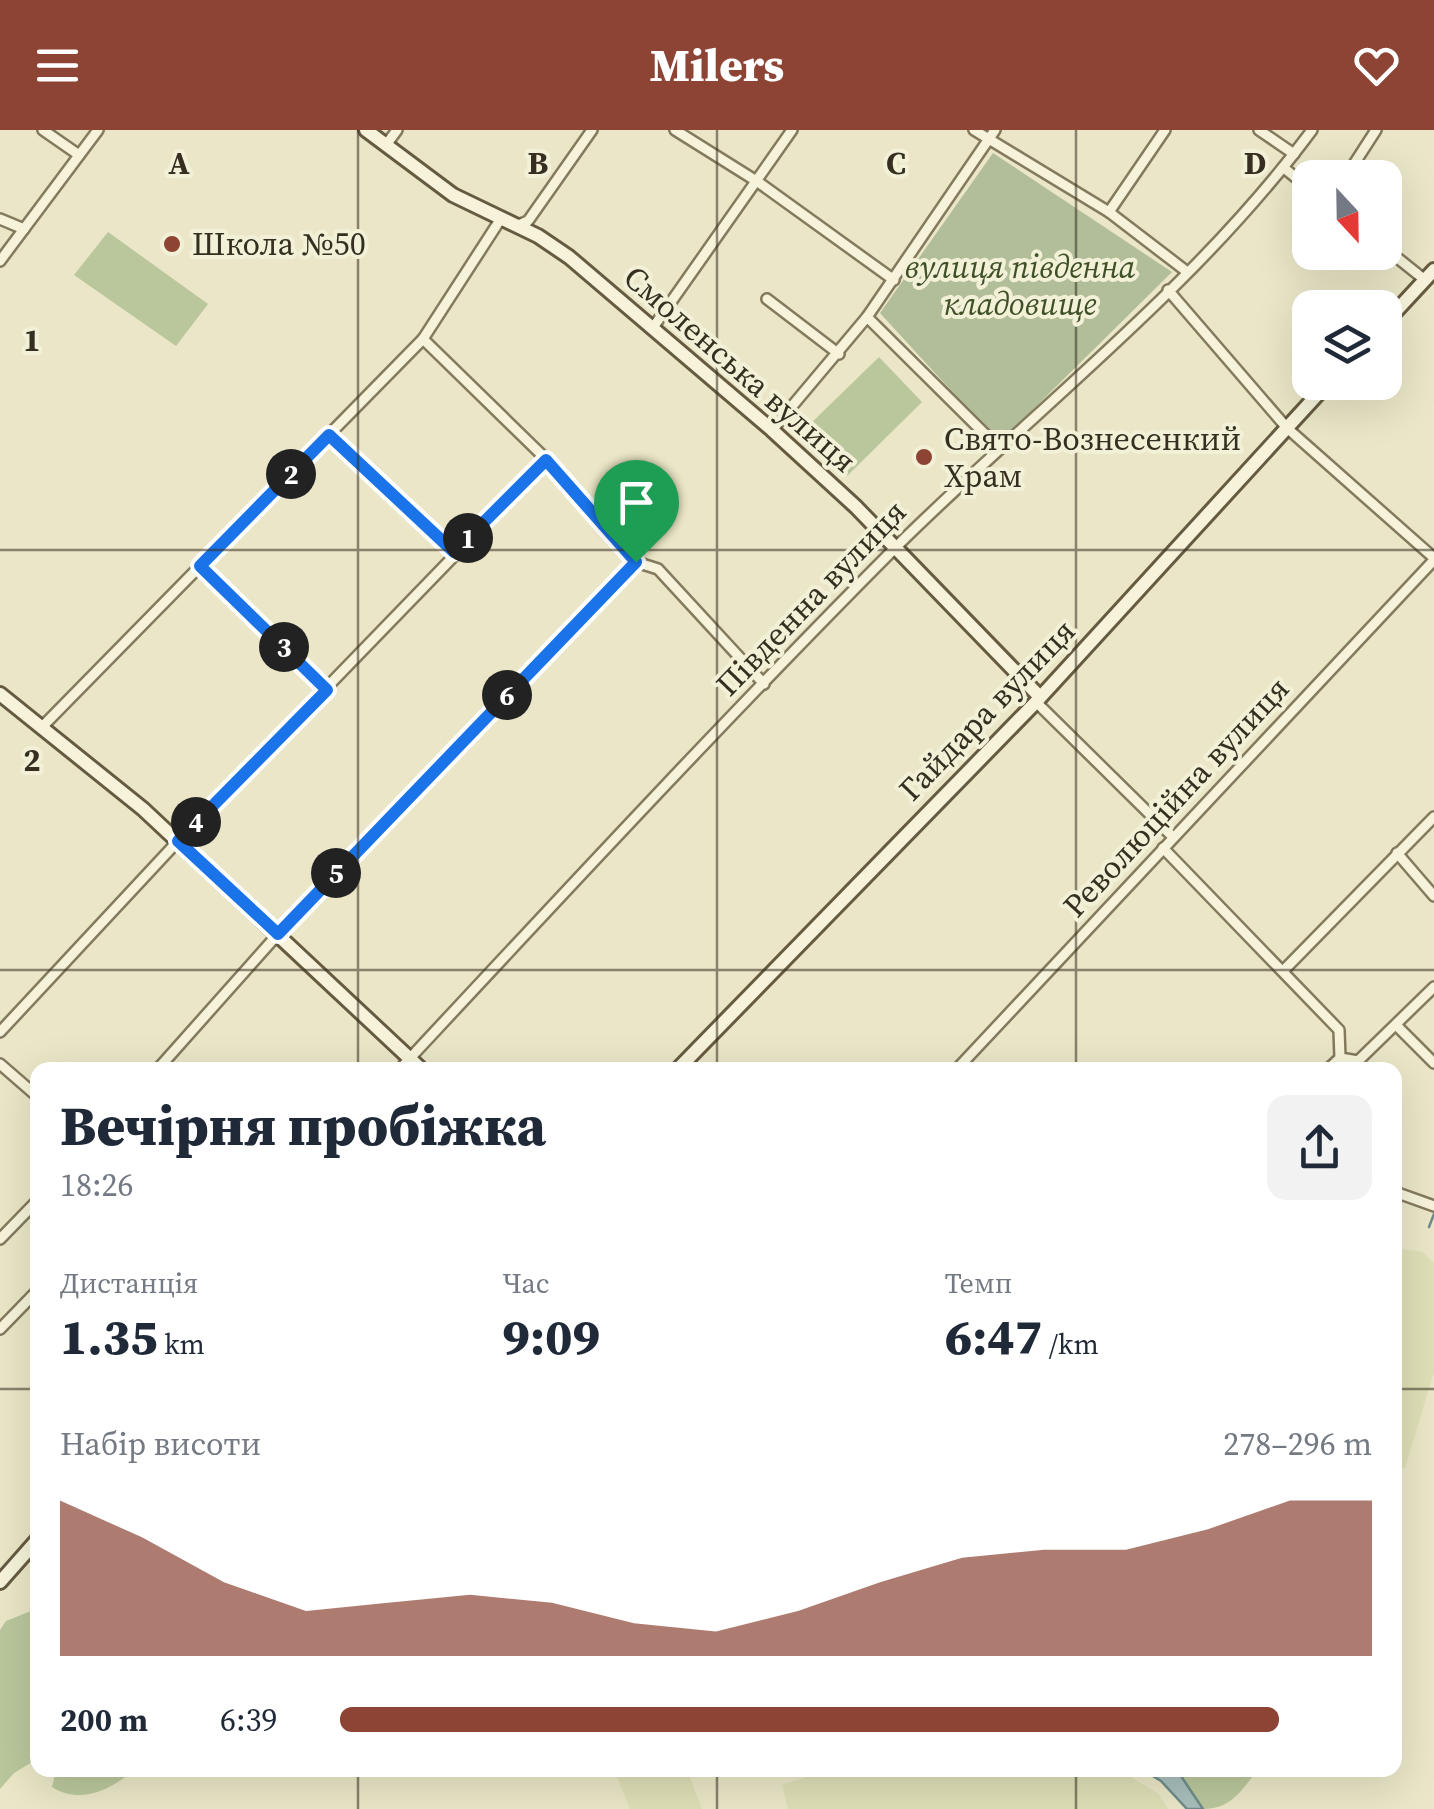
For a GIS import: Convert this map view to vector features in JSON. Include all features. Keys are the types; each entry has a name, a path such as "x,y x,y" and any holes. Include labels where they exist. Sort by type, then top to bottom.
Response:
{"street":[{"path":"44,130 78,155"},
{"path":"0,260 98,130"},
{"name":"Смоленська вулиця","path":"366,130 454,195 555,246 772,430 896,548 1038,699"},
{"path":"386,145 396,130"},
{"path":"516,226 528,220 592,130"},
{"path":"675,130 758,182 894,280"},
{"path":"652,329 792,130"},
{"path":"974,130 992,134 1110,212 1186,272"},
{"path":"1110,212 1165,130"},
{"path":"1259,130 1294,154"},
{"name":"Південна вулиця","path":"406,1062 896,548 1186,272 1284,168 1312,130"},
{"path":"1357,160 1376,130"},
{"path":"772,430 867,317 992,134"},
{"path":"1284,168 1292,174"},
{"path":"0,219 24,228"},
{"path":"42,727 423,340 500,220"},
{"path":"1402,258 1430,275 1402,305"},
{"path":"1168,290 1286,428 1434,559"},
{"path":"768,299 839,354"},
{"path":"867,317 999,448"},
{"path":"423,340 546,460 636,562 658,569 764,684"},
{"name":"Гайдара вулиця","path":"686,1062 1038,699 1313,400"},
{"path":"329,435 454,552"},
{"path":"0,1032 178,841 546,460"},
{"name":"Революційна вулиця","path":"963,1062 1434,559"},
{"path":"164,1062 278,934 636,562"},
{"path":"200,566 327,690"},
{"path":"0,694 178,841 414,1062"},
{"path":"1038,699 1173,837"},
{"path":"1283,970 1434,817"},
{"path":"1163,848 1339,1030 1340,1058"},
{"path":"1397,853 1434,896"},
{"path":"1335,1062 1340,1058 1358,1061 1434,987"},
{"path":"1397,1026 1434,1063"},
{"path":"0,1064 30,1090"},
{"path":"1402,1195 1434,1206"},
{"path":"0,1239 30,1208"},
{"path":"0,1330 30,1298"},
{"path":"2,1576 30,1546"}],"green space":[{"name":"вулиця південна кладовище","path":"993,153 1172,272 999,443 880,313"},
{"path":"108,232 208,304 176,346 74,275"},
{"path":"879,357 922,402 847,476 803,431"},
{"path":"1402,1249 1423,1252 1434,1263 1434,1372 1405,1468"},
{"path":"30,1611 30,1763 14,1773 0,1789 0,1630 6,1621"},
{"path":"54,1777 124,1777 105,1789 84,1795 52,1787"},
{"path":"617,1777 690,1777 702,1809 630,1809"},
{"path":"807,1777 1131,1777 1159,1794 1168,1809 788,1809 782,1785"},
{"path":"1181,1777 1252,1777 1229,1802 1203,1809"}],"water":[{"path":"1154,1777 1182,1777 1203,1809 1187,1809"}],"waterway":[{"path":"1429,1227 1434,1214"}],"place":[{"name":"Школа №50","path":"172,244"},
{"name":"Свято-Вознесенкий Храм","path":"924,457"}],"route":[{"path":"329,435 454,552 546,460 636,562 278,934 178,841 327,690 200,566 329,435"}]}
